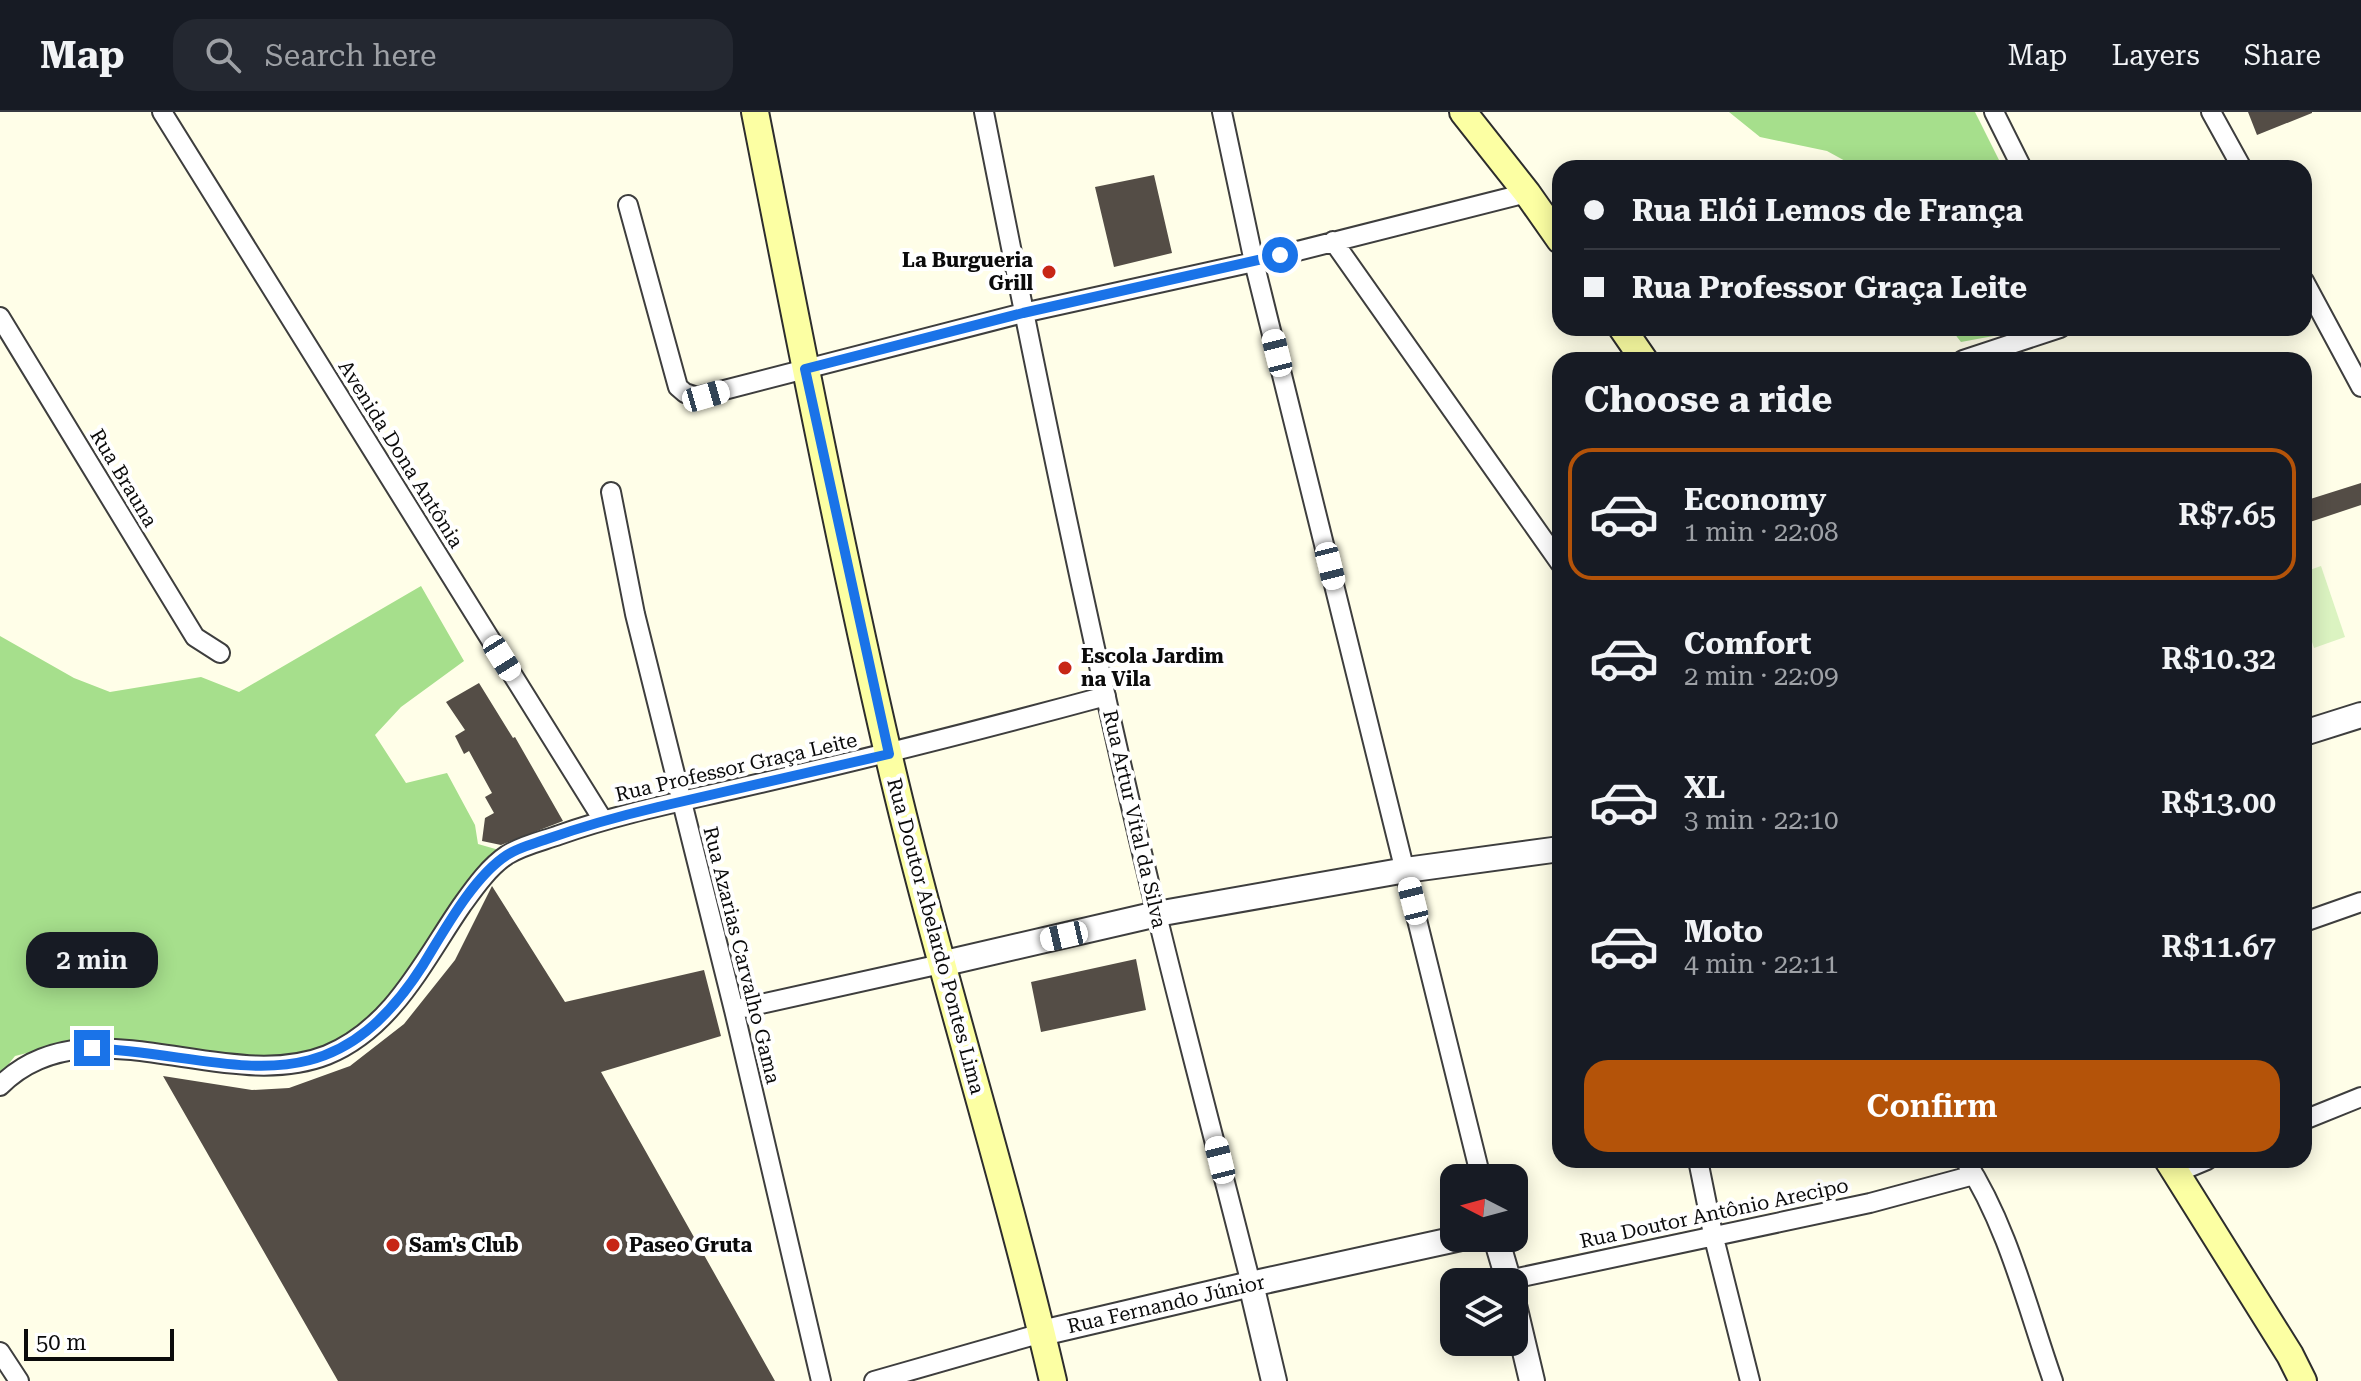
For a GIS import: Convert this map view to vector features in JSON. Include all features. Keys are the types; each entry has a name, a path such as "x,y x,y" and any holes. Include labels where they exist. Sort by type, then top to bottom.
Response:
{"main road":[{"name":"Rua Doutor Abelardo Pontes Lima","path":"755,112 805,369 889,754 941,964 1053,1381"},
{"path":"1463,112 1552,229"},
{"path":"2173,1168 2290,1355 2303,1381"}],"street":[{"name":"Rua Artur Vital da Silva","path":"984,112 1023,313 1106,696 1274,1381"},
{"path":"1222,112 1254,262 1478,1164"},
{"path":"1994,112 2018,160"},
{"path":"2211,112 2238,160"},
{"name":"Avenida Dona Antônia","path":"170,115 603,820"},
{"path":"628,205 678,387 685,393 706,396 1023,313 1254,262 1527,193"},
{"path":"1333,241 1552,552"},
{"path":"2312,296 2361,387"},
{"name":"Rua Brauna","path":"0,317 195,637 220,653"},
{"path":"1987,352 2036,336"},
{"name":"Rua Azarias Carvalho Gama","path":"611,492 635,614 734,1010 821,1381"},
{"name":"Rua Professor Graça Leite","path":"0,1086 26,1064 74,1049 122,1050 269,1067 298,1064 330,1054 380,1021 470,894 492,867 518,849 603,820 889,754 1106,696"},
{"path":"2312,730 2361,715"},
{"path":"734,1010 1157,914 1406,870 1552,850"},
{"path":"2312,919 2361,902"},
{"path":"2312,1117 2361,1097"},
{"path":"1700,1168 1750,1381"},
{"name":"Rua Doutor Antônio Arecipo","path":"1528,1276 1713,1234 1870,1203 1967,1168"},
{"path":"1970,1168 2004,1238 2053,1381"},
{"name":"Rua Fernando Júnior","path":"874,1381 1042,1333 1440,1243"},
{"path":"0,1352 19,1381"},
{"path":"1526,1356 1532,1381"}],"green space":[{"path":"1729,112 1975,112 1999,160 1843,160 1827,151 1760,137"},
{"path":"1956,336 1994,336 1961,342"},
{"path":"2321,566 2345,637 2314,648 2312,642 2312,569"},
{"path":"421,586 464,661 401,707 375,735 406,783 447,773 475,825 478,844 499,850 372,1022 315,1053 248,1061 137,1040 79,1040 15,1056 0,1075 0,636 74,678 110,692 201,677 239,692"}],"building":[{"path":"2248,112 2312,112 2312,113 2257,135"},
{"path":"1154,175 1172,253 1114,267 1095,187"},
{"path":"2361,483 2361,505 2312,521 2312,498"},
{"path":"479,683 515,737 563,821 501,845 482,841 485,818 494,813 485,797 492,793 469,751 464,754 455,736 465,730 446,702"},
{"name":"Sam's Club","path":"492,886 565,1002 704,970 721,1036 601,1072 775,1381 338,1381 163,1076 252,1090 289,1088 350,1066 404,1024 455,960"},
{"path":"1136,959 1146,1010 1041,1032 1031,982"}],"place":[{"name":"La Burgueria Grill","path":"1049,272"},
{"name":"Escola Jardim na Vila","path":"1065,668"},
{"name":"Sam's Club","path":"393,1245"},
{"name":"Paseo Gruta","path":"613,1245"}],"route":[{"path":"92,1048 269,1067 298,1064 330,1054 380,1021 406,991 470,894 492,867 518,849 603,820 889,754 805,369 1023,313 1280,255"}]}
